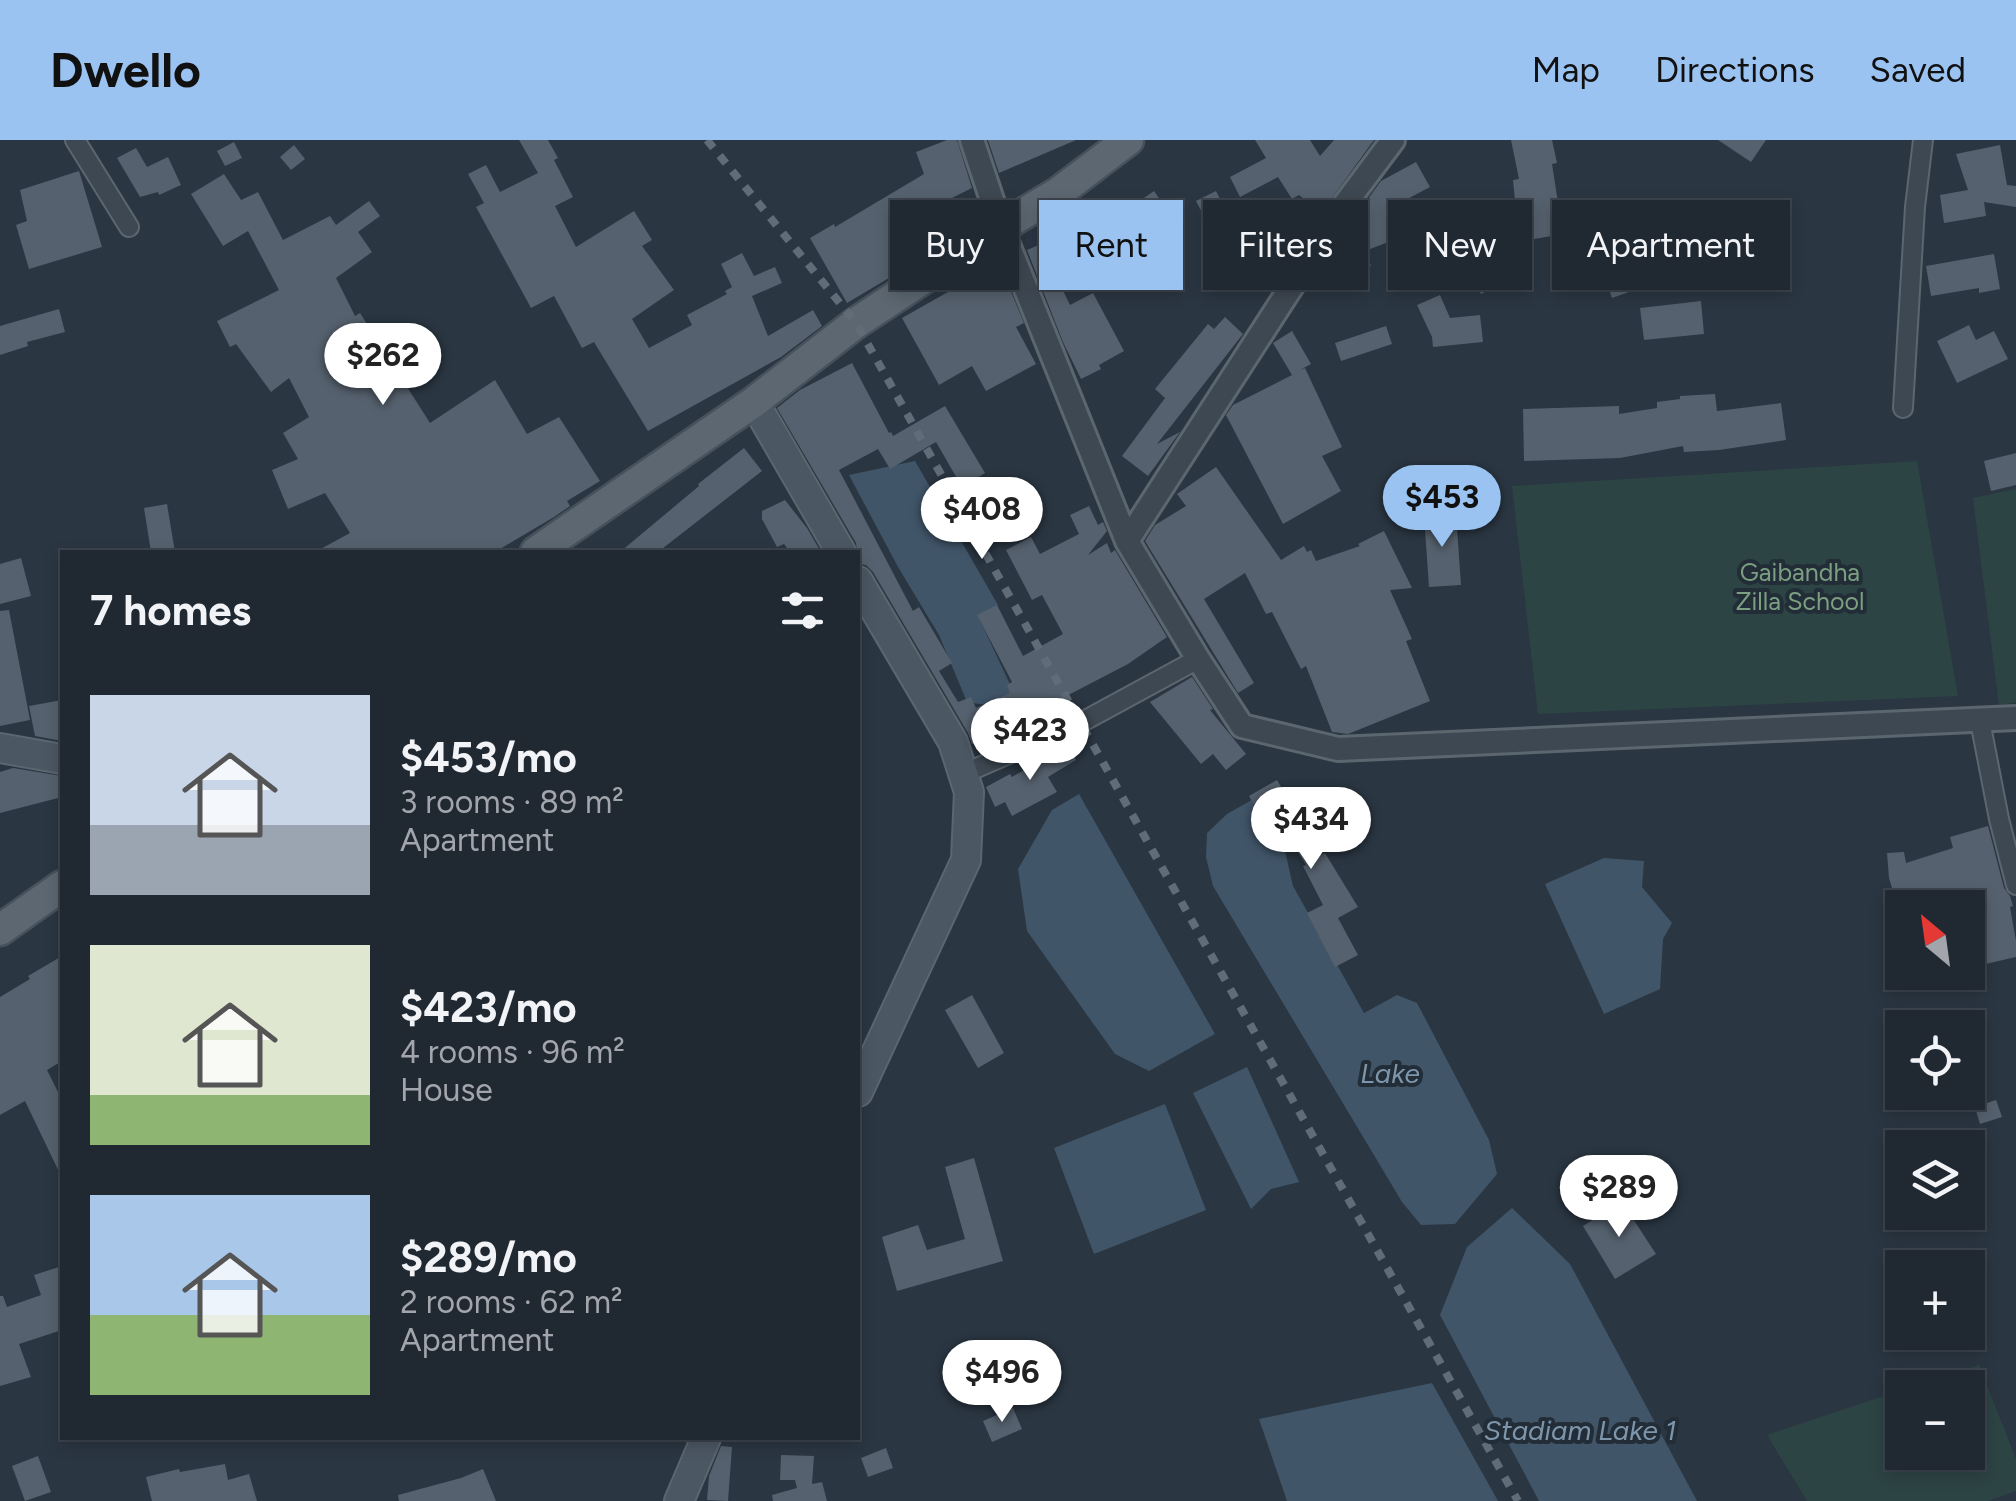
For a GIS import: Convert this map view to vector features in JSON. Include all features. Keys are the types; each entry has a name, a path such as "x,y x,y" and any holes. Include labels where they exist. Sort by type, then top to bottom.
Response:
{"main road":[{"path":"1019,216 1128,140"},
{"path":"539,550 754,402 856,323 906,290"},
{"path":"754,402 840,550"},
{"path":"860,584 953,742 969,792 966,860 860,1088"},
{"path":"0,748 60,758"},
{"path":"0,930 60,887"},
{"path":"679,1501 705,1440"}],"street":[{"path":"75,140 129,227"},
{"path":"972,140 992,200"},
{"path":"1126,541 1345,204 1393,140"},
{"path":"1903,408 1924,140"},
{"path":"1019,272 1126,541 1242,726 1338,749 2016,718"},
{"path":"963,774 1082,722 1198,659"},
{"path":"1980,720 2016,885"}],"green space":[{"name":"Gaibandha Zilla School","path":"1917,461 1958,696 1538,714 1512,486"},
{"path":"2016,489 2016,702 1999,705 1973,498"},
{"path":"1985,1380 2016,1459 2016,1491 1988,1501 1807,1501 1767,1435 1885,1396 1885,1470 1985,1470"}],"water":[{"path":"915,461 998,605 978,616 1015,695 992,706 967,702 939,635 849,475"},
{"path":"1079,794 1215,1034 1149,1071 1115,1054 1027,931 1018,869 1052,810"},
{"name":"Lake","path":"1257,797 1283,842 1293,886 1364,1013 1397,995 1417,1003 1489,1140 1497,1174 1455,1224 1421,1225 1402,1202 1213,886 1206,857 1207,833 1227,814"},
{"path":"1604,858 1644,861 1642,887 1672,923 1663,939 1660,989 1604,1014 1545,884"},
{"path":"1247,1067 1299,1182 1271,1189 1251,1209 1193,1093"},
{"path":"1165,1104 1206,1210 1094,1254 1054,1148"},
{"name":"Stadiam Lake 1","path":"1512,1208 1570,1264 1697,1501 1539,1501 1440,1315 1467,1247"},
{"path":"1432,1383 1498,1501 1287,1501 1259,1419"}],"building":[{"path":"519,140 548,140 558,158 554,160 573,197 555,206 576,247 634,211 652,240 642,246 674,290 632,319 649,348 692,325 687,315 727,294 725,291 732,287 721,264 742,253 754,276 775,267 782,283 752,296 768,336 813,310 822,326 781,357 648,431 594,342 582,348 554,296 531,308 476,207 484,203 468,174 486,165 500,192 538,173"},
{"path":"957,140 972,188 948,200 890,200 890,277 847,303 810,238 924,174 916,152"},
{"path":"988,140 1076,140 999,173"},
{"path":"1255,140 1310,140 1320,156 1334,140 1374,140 1330,200 1305,200 1299,195 1292,199 1278,177 1240,197 1230,177 1266,158"},
{"path":"1511,140 1552,140 1558,200 1552,200 1552,236 1532,239 1532,200 1515,200 1513,180 1519,179"},
{"path":"1718,140 1766,140 1751,162"},
{"path":"234,142 242,158 225,166 217,151"},
{"path":"294,145 305,159 291,170 280,157"},
{"path":"2000,145 2007,185 2016,186 2016,207 1984,202 1986,216 1944,223 1940,195 1968,190 1956,154"},
{"path":"136,148 147,167 168,157 181,185 159,195 158,192 140,197 117,158"},
{"path":"1416,162 1430,187 1406,200 1388,200 1388,242 1368,250 1367,200 1381,181"},
{"path":"79,171 102,247 29,269 16,225 27,221 20,190"},
{"path":"224,174 241,200 258,192 283,240 330,216 336,225 369,201 380,216 358,232 372,252 336,278 355,316 360,313 430,423 495,380 527,434 559,417 600,481 567,501 570,506 554,517 498,550 319,550 350,533 325,493 288,509 272,470 298,459 283,433 309,417 289,378 271,392 236,344 230,347 217,321 279,290 248,231 223,246 191,194"},
{"path":"1154,191 1160,200 1141,200"},
{"path":"1216,191 1221,200 1203,200 1203,214 1196,201"},
{"path":"1039,245 1039,281 1027,250"},
{"path":"1994,254 2000,289 1979,293 1979,288 1931,296 1926,266"},
{"path":"951,290 1010,290 1024,323 1016,327 1036,364 986,391 972,366 939,385 902,318"},
{"path":"1043,290 1063,290 1070,305 1093,293 1124,351 1081,379"},
{"path":"1609,290 1628,290 1629,292 1612,298"},
{"path":"1440,295 1450,318 1480,315 1483,342 1433,347 1417,305"},
{"path":"1701,301 1704,334 1644,340 1640,308"},
{"path":"59,309 65,332 27,342 28,346 0,355 0,326"},
{"path":"1225,317 1243,334 1157,444 1180,432 1148,476 1122,456 1165,398 1155,389 1208,324 1214,329"},
{"path":"1969,325 1976,340 1994,331 2008,359 1957,383 1937,341"},
{"path":"1386,326 1392,344 1341,361 1335,343"},
{"path":"1292,331 1311,364 1300,370 1305,368 1342,447 1322,456 1341,491 1283,524 1226,415 1233,405 1292,375 1273,343"},
{"path":"852,363 889,433 893,436 945,406 985,473 962,487 936,442 890,469 878,449 839,470 913,611 919,607 952,663 939,671 958,702 971,697 976,708 1010,693 1007,685 1012,682 977,615 997,605 1023,656 1063,634 1042,595 1032,600 1006,550 1031,537 1040,554 1079,534 1070,515 1089,506 1098,525 1103,522 1107,531 1088,555 1107,543 1111,553 1115,550 1167,637 1128,664 1053,703 1056,708 972,744 873,572 860,564 860,550 777,408 800,390"},
{"path":"1715,394 1717,411 1781,403 1786,440 1719,450 1684,452 1683,446 1620,458 1524,461 1523,409 1619,406 1619,414 1657,408 1657,402 1680,396"},
{"path":"744,448 762,471 661,550 622,550 699,486"},
{"path":"2016,453 2016,485 1991,491 1984,461"},
{"path":"1216,467 1281,560 1304,546 1316,561 1360,546 1384,531 1412,588 1390,590 1412,639 1406,641 1430,701 1348,734 1332,732 1306,666 1301,669 1272,612 1266,614 1245,573 1204,599 1254,683 1238,693 1145,541 1155,525 1186,506 1177,494"},
{"path":"785,500 820,550 788,550 784,544 777,547 762,519 762,511"},
{"path":"167,504 175,550 151,550 144,508"},
{"path":"1456,514 1461,585 1429,587 1424,516"},
{"path":"21,558 31,596 0,604 0,564"},
{"path":"9,610 30,720 0,726 0,611"},
{"path":"1192,677 1213,709 1210,710 1246,754 1226,770 1213,754 1201,764 1150,702"},
{"path":"60,700 60,741 35,736 29,706"},
{"path":"1067,745 1076,760 1048,777 1057,792 1012,816 1005,802 995,807 986,787 1010,774 1012,777"},
{"path":"13,768 60,776 60,798 0,813 0,772"},
{"path":"1277,780 1321,855 1325,853 1358,907 1338,918 1358,955 1335,967 1307,913 1323,905 1303,866 1306,865 1286,834 1275,840 1249,796"},
{"path":"1988,826 2004,888 2013,906 2010,907 2016,957 1985,964 1985,890 1893,890 1887,853 1904,852 1906,863 1953,848 1950,837"},
{"path":"60,957 60,1062 47,1070 60,1096 60,1174 25,1101 0,1115 0,997 30,979 28,976"},
{"path":"972,995 1004,1053 978,1068 945,1010"},
{"path":"1996,1100 2002,1117 1980,1124 1976,1110 1985,1110 1985,1104"},
{"path":"974,1158 1003,1261 897,1291 882,1237 918,1225 927,1250 965,1239 945,1167"},
{"path":"1622,1202 1656,1254 1615,1279 1583,1226"},
{"path":"60,1267 60,1331 19,1344 31,1377 0,1386 0,1296 7,1307 41,1295 34,1275"},
{"path":"1013,1408 1022,1429 992,1442 983,1421"},
{"path":"721,1446 732,1447 728,1501 707,1500 709,1476"},
{"path":"886,1448 893,1468 868,1477 861,1458"},
{"path":"781,1455 814,1456 812,1484 822,1482 827,1501 773,1501 772,1495 797,1488 795,1480 780,1480"},
{"path":"38,1456 51,1492 25,1501 12,1466"},
{"path":"225,1464 228,1480 249,1474 257,1501 152,1501 146,1477"},
{"path":"483,1469 496,1501 399,1501 398,1495"}],"railway":[{"path":"707,140 856,323 1518,1501"}]}
